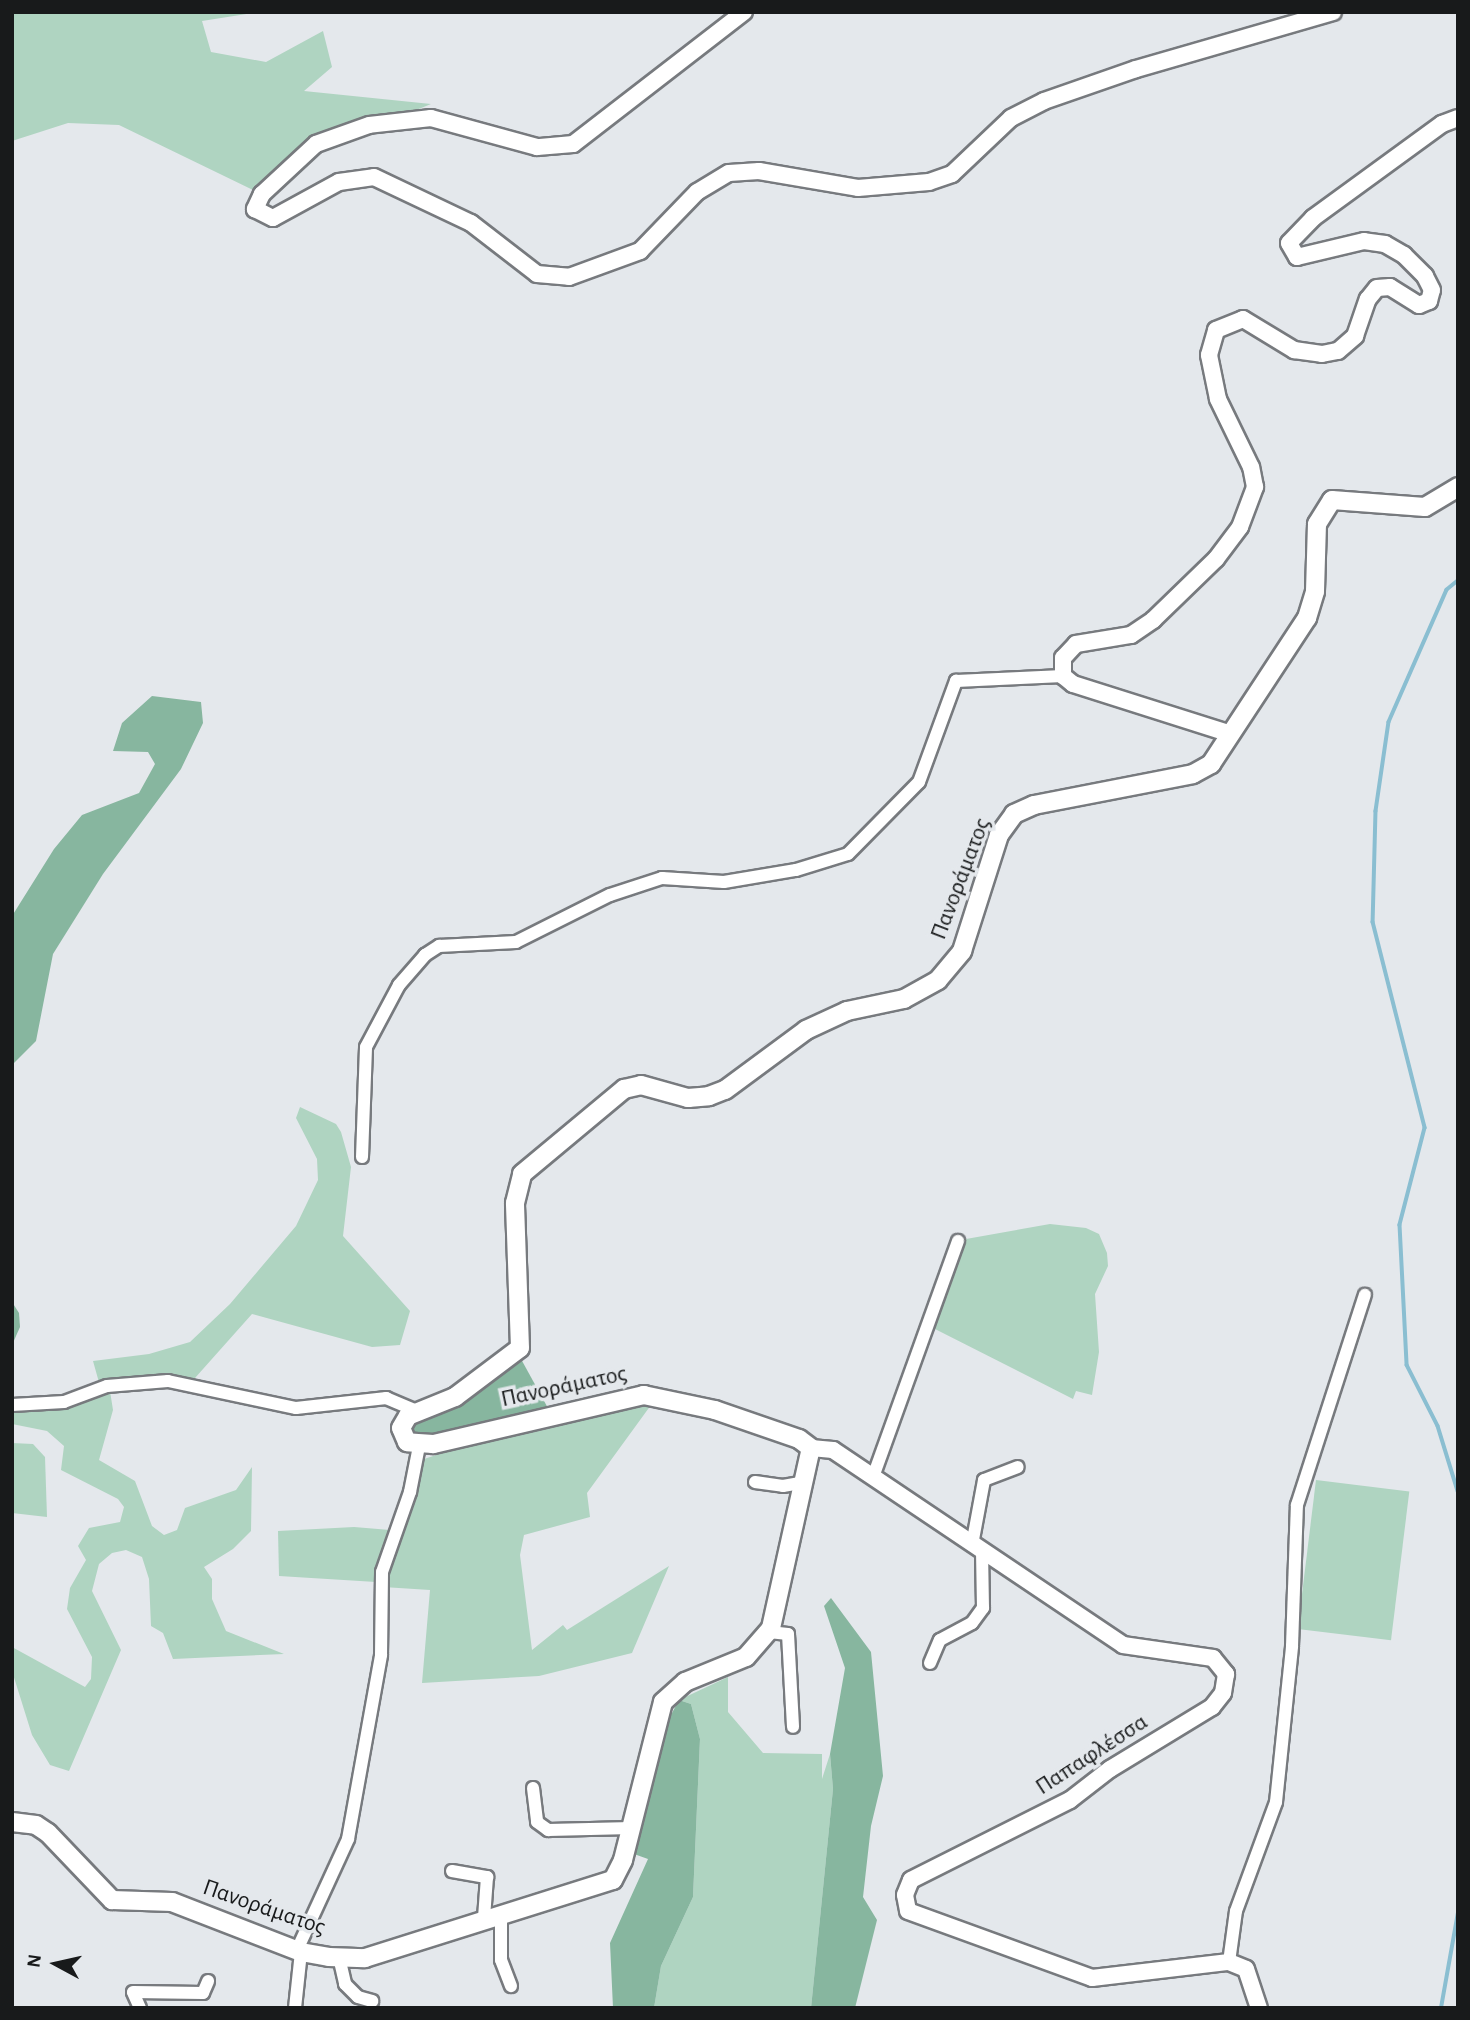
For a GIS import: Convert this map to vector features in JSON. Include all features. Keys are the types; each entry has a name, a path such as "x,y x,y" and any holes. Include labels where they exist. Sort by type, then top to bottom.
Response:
{"main road":[{"path":"1231,734 1307,618 1315,591 1317,524 1332,500 1426,507 1458,487"},
{"name":"Πανοράματος","path":"419,1412 456,1397 520,1348 517,1183 522,1174 597,1111 630,1086 656,1087 698,1098 725,1090 806,1030 847,1011 919,993 943,975 962,951 999,835 1014,814 1034,805 1193,774 1211,764 1231,734"},
{"name":"Πανοράματος","path":"12,1822 36,1825 48,1833 112,1900 172,1902 299,1951 339,1957 373,1956 493,1915 608,1884 619,1872 667,1696 685,1682 746,1657 768,1632 806,1482 811,1448 799,1439 715,1410 644,1395 419,1446"},
{"path":"419,1412 408,1416 401,1428 407,1442 419,1446"}],"street":[{"path":"744,12 573,144 537,147 431,118 369,125 316,144 262,194 255,209 273,218 339,182 374,177 471,223 537,274 569,277 640,251 697,192 729,173 759,171 858,188 929,182 952,174 1011,118 1044,101 1136,69 1334,12"},
{"path":"1063,676 1063,658 1073,645 1138,631 1179,597 1216,559 1240,527 1252,500 1251,467 1218,399 1209,355 1216,330 1243,319 1294,350 1322,354 1338,351 1355,336 1368,299 1377,288 1390,287 1419,305 1429,301 1432,290 1424,276 1404,255 1385,244 1364,241 1305,257 1293,255 1289,243 1313,218 1442,124 1458,118"},
{"path":"362,1157 366,1048 399,985 425,955 439,946 516,942 610,895 662,878 724,882 796,870 848,854 919,782 956,681 1063,676 1080,687 1231,734"},
{"path":"873,1477 958,1241"},
{"path":"1259,2008 1246,1969 1229,1962 1236,1911 1276,1802 1292,1646 1297,1505 1366,1295"},
{"path":"12,1405 64,1402 107,1386 168,1381 296,1408 386,1398 419,1412"},
{"path":"295,2008 299,1951 348,1839 355,1780 381,1655 382,1572 410,1492 419,1446"},
{"name":"Παπαφλέσσα","path":"811,1448 833,1450 1122,1645 1213,1658 1224,1669 1225,1687 1212,1707 1110,1769 1070,1800 911,1880 905,1895 908,1911 1092,1978 1229,1962"},
{"path":"930,1663 940,1640 972,1623 983,1608 977,1548 984,1480 1018,1467"},
{"path":"755,1482 783,1486 806,1482"},
{"path":"768,1632 788,1634 793,1727"},
{"path":"534,1788 537,1822 548,1830 632,1828"},
{"path":"452,1871 487,1877 501,1959 511,1986"},
{"path":"339,1957 345,1984 358,1997 372,2001"},
{"path":"140,2008 133,1992 203,1993 208,1981"}],"green space":[{"path":"12,12 260,12 202,21 211,52 266,62 323,31 332,67 304,91 431,104 330,145 253,190 119,125 68,123 12,141"},
{"path":"152,696 201,702 203,723 181,769 103,874 53,954 36,1041 12,1065 12,916 54,849 82,815 139,793 155,764 148,752 113,751 122,723"},
{"path":"300,1107 336,1124 341,1132 351,1167 343,1236 410,1311 400,1345 372,1347 252,1314 195,1378 100,1386 93,1361 149,1354 190,1342 230,1304 296,1226 318,1180 317,1159 296,1118"},
{"path":"1050,1224 1086,1228 1099,1234 1107,1253 1108,1266 1095,1294 1099,1352 1092,1395 1076,1391 1073,1399 933,1328 966,1239"},
{"path":"12,1302 19,1313 20,1327 12,1345"},
{"path":"521,1359 549,1410 418,1443 406,1425"},
{"path":"110,1391 113,1410 99,1460 135,1481 152,1526 164,1535 177,1530 185,1508 236,1490 252,1467 251,1531 233,1549 204,1567 212,1579 212,1599 226,1631 284,1654 173,1659 163,1633 151,1626 149,1579 142,1557 126,1550 112,1553 99,1564 92,1591 121,1650 69,1771 50,1765 32,1735 12,1671 12,1647 85,1687 91,1679 92,1657 67,1609 70,1588 86,1560 78,1546 89,1528 120,1522 124,1507 118,1499 61,1470 64,1446 47,1431 12,1424 12,1409"},
{"path":"641,1404 651,1405 587,1493 590,1517 524,1535 520,1555 532,1650 563,1625 567,1630 669,1566 632,1653 539,1676 422,1683 430,1590 383,1587 424,1459 476,1442"},
{"path":"12,1443 33,1444 45,1457 47,1517 12,1513"},
{"path":"1316,1480 1409,1491 1391,1640 1298,1629"},
{"path":"354,1527 390,1530 376,1582 279,1576 278,1531"},
{"path":"831,1598 871,1652 883,1776 871,1826 863,1897 877,1920 855,2008 811,2008 833,1789 830,1754 845,1668 824,1606"},
{"path":"728,1677 728,1712 763,1753 822,1754 822,1779 830,1754 833,1789 811,2008 654,2008 661,1966 693,1897 700,1739 691,1704 679,1700"},
{"path":"679,1700 691,1704 700,1739 693,1897 661,1966 654,2008 613,2008 610,1943 648,1859 634,1854 666,1724"}],"waterway":[{"path":"1458,581 1447,590 1389,722 1376,811 1373,922 1425,1128 1400,1225 1407,1365 1438,1426 1458,1491"},
{"path":"1441,2008 1458,1913"}]}
